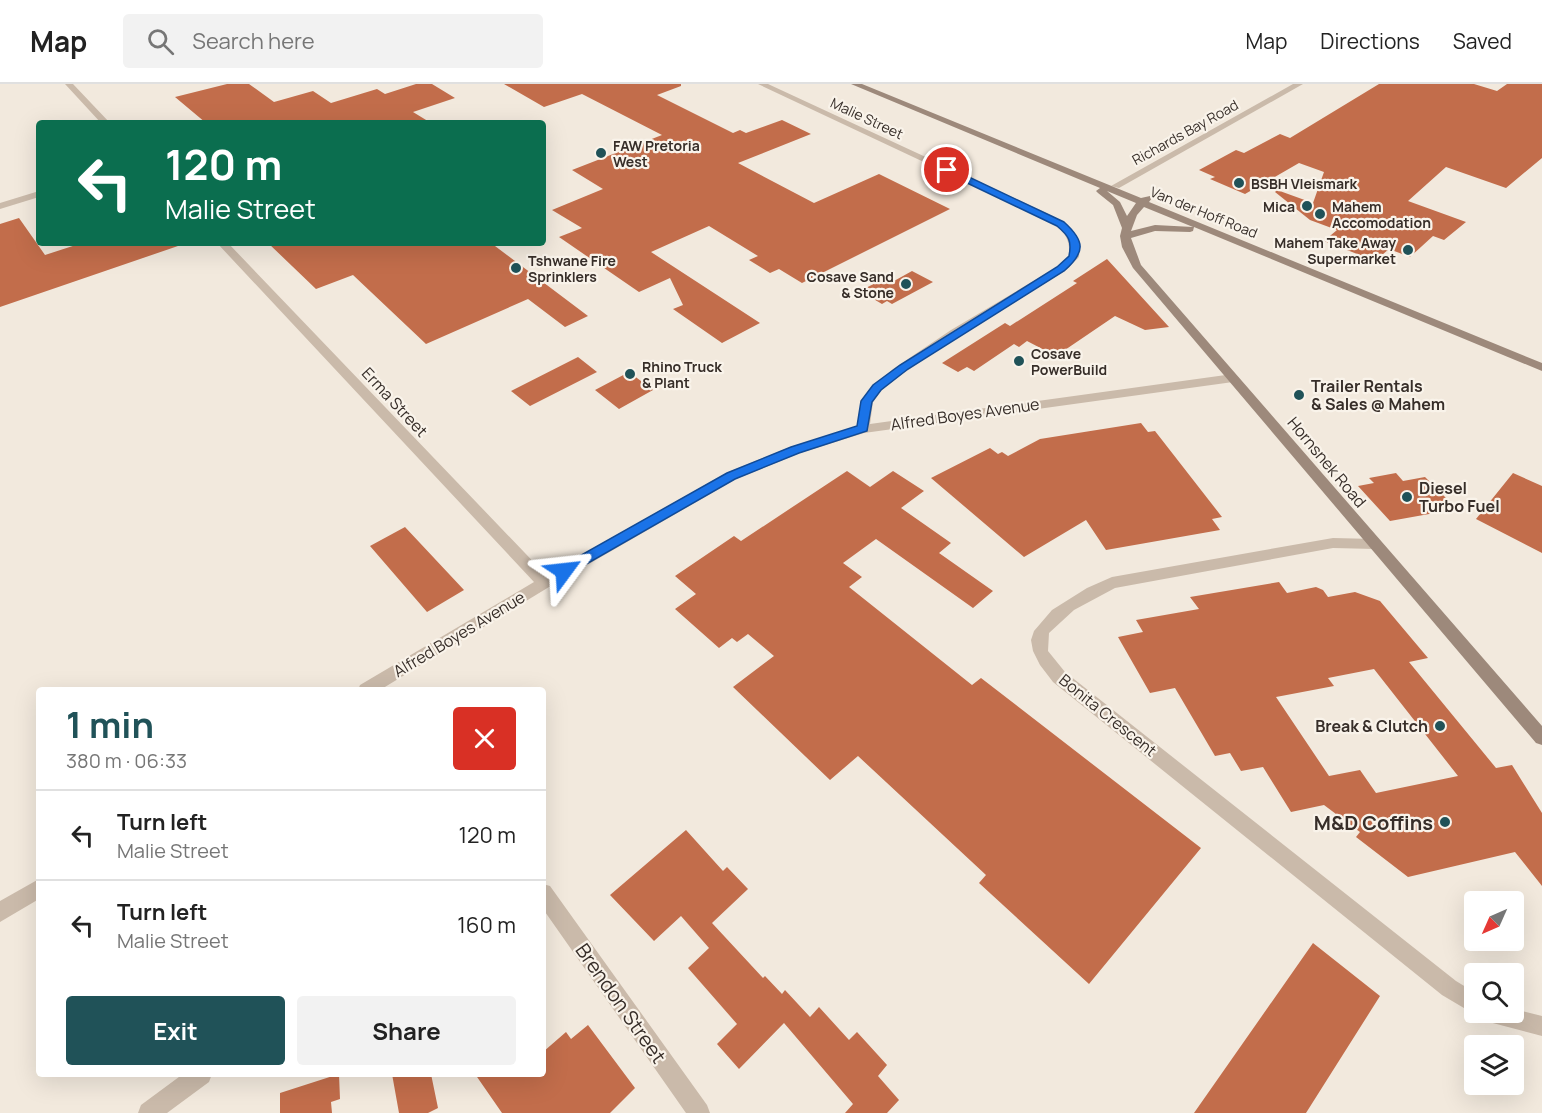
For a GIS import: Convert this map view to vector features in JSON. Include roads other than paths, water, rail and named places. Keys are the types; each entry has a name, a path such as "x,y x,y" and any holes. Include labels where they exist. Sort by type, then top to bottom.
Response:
{"main road":[{"name":"Van der Hoff Road","path":"857,84 1052,166 1144,200 1542,360"},
{"name":"Van der Hoff Road","path":"857,84 1116,186 1214,232 1542,367"},
{"name":"Hornsnek Road","path":"1052,166 1107,195 1117,204 1126,231 1126,249 1137,266 1542,738"},
{"path":"1126,231 1144,200"},
{"path":"1126,231 1170,227 1214,232"}],"street":[{"path":"69,84 103,120"},
{"name":"Malie Street","path":"762,84 1050,218 1072,235 1076,243 1074,257 1060,269 904,367 877,387 867,401 863,429"},
{"name":"Richards Bay Road","path":"1116,186 1299,84"},
{"path":"0,206 36,195"},
{"name":"Erma Street","path":"225,246 544,583"},
{"name":"Alfred Boyes Avenue","path":"371,687 544,583 731,476 795,450 863,429 1233,378"},
{"name":"Bonita Crescent","path":"1375,544 1333,543 1112,583 1087,594 1052,619 1041,632 1039,640 1041,651 1047,664 1059,677 1432,975 1464,997"},
{"path":"0,912 36,890"},
{"name":"Brendon Street","path":"546,897 699,1113"},
{"path":"1524,1023 1542,1026"},
{"path":"148,1113 197,1077"}],"place":[{"name":"FAW Pretoria West","path":"601,153"},
{"name":"BSBH Vleismark","path":"1239,183"},
{"name":"Mica","path":"1307,206"},
{"name":"Mahem Accomodation","path":"1320,214"},
{"name":"Mahem Take Away Supermarket","path":"1408,250"},
{"name":"Tshwane Fire Sprinklers","path":"516,268"},
{"name":"Cosave Sand & Stone","path":"906,284"},
{"name":"Cosave PowerBuild","path":"1019,361"},
{"name":"Rhino Truck & Plant","path":"630,374"},
{"name":"Trailer Rentals & Sales @ Mahem","path":"1299,395"},
{"name":"Diesel Turbo Fuel","path":"1407,497"},
{"name":"Break & Clutch","path":"1440,726"},
{"name":"M&D Coffins","path":"1445,822"}]}
